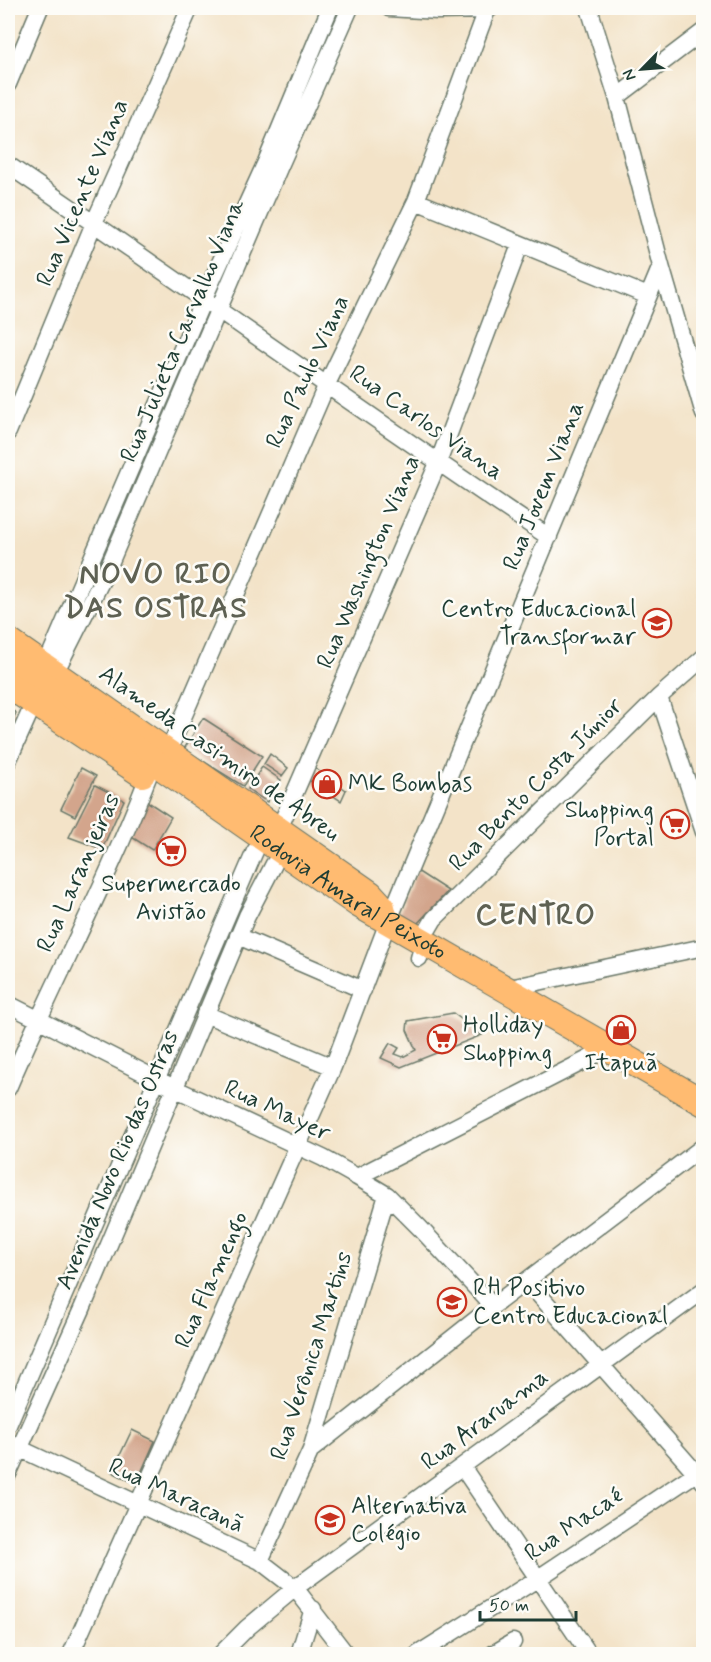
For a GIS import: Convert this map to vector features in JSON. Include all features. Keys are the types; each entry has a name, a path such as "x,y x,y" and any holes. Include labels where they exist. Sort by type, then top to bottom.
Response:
{"highway":[{"name":"Rodovia Amaral Peixoto","path":"8,660 45,681 385,929 592,1058 704,1121"},
{"name":"Rodovia Amaral Peixoto","path":"8,685 45,681 148,777 348,915 385,929"},
{"name":"Rodovia Amaral Peixoto","path":"421,950 505,989 704,1103"}],"main road":[{"name":"Alameda Casimiro de Abreu","path":"8,638 45,681 168,752 372,892 384,905 385,929"}],"street":[{"path":"8,84 40,8"},
{"name":"Rua Vicente Viana","path":"8,432 94,223 190,8"},
{"name":"Rua Julieta Carvalho Viana","path":"45,681 203,300 266,162 330,8"},
{"name":"Rua Julieta Carvalho Viana","path":"45,681 108,568 350,8"},
{"path":"389,8 438,11 489,9"},
{"path":"589,8 617,97 661,266 704,414"},
{"name":"Rua Paulo Viana","path":"168,752 327,384 416,201 489,9"},
{"path":"617,97 704,31"},
{"name":"Rua Carlos Viana","path":"8,165 438,463 549,537"},
{"path":"416,201 648,296"},
{"name":"Rua Washington Viana","path":"279,829 438,463 520,245"},
{"name":"Rua Jovem Viana","path":"385,929 661,266"},
{"path":"690,364 704,351"},
{"name":"Rua Bento Costa Júnior","path":"421,950 427,931 434,919 659,698 704,657"},
{"path":"8,761 45,681"},
{"path":"659,698 704,832"},
{"name":"Rua Laranjeiras","path":"8,1088 38,1019 108,874 148,777"},
{"name":"Avenida Novo Rio das Ostras","path":"8,1474 13,1445 82,1308 238,936 264,858"},
{"name":"Avenida Novo Rio das Ostras","path":"8,1425 156,1079 264,858"},
{"name":"Rua Flamengo","path":"71,1654 333,1067 385,929"},
{"path":"238,936 363,990"},
{"path":"505,989 704,947"},
{"name":"Rua Mayer","path":"8,1004 174,1088 323,1158 387,1195 493,1306"},
{"path":"205,1014 333,1067"},
{"path":"357,1177 592,1058"},
{"path":"311,1450 493,1306 704,1146"},
{"name":"Rua Verônica Martins","path":"260,1561 311,1450 387,1195"},
{"path":"527,1281 700,1478"},
{"name":"Rua Araruama","path":"221,1654 247,1628 295,1588 463,1468 704,1290"},
{"name":"Rua Maracanã","path":"13,1445 260,1561 295,1588 345,1654"},
{"path":"463,1468 589,1654"},
{"name":"Rua Macaé","path":"418,1654 700,1478"},
{"path":"299,1654 313,1610"},
{"path":"493,1654 513,1642"}],"building":[{"path":"8,707 16,713 8,729"},
{"path":"203,718 262,756 243,786 184,749"},
{"path":"270,754 288,768 282,776 264,764"},
{"path":"262,767 281,780 267,802 248,789"},
{"name":"MK Bombas","path":"313,767 346,790 341,801 307,779"},
{"path":"81,768 96,776 75,816 61,809"},
{"path":"95,785 124,800 102,849 69,837"},
{"path":"145,800 171,817 152,850 130,836"},
{"path":"417,871 448,891 416,925 399,914"},
{"name":"Holliday Shopping","path":"453,1013 482,1035 401,1067 381,1058 390,1043 399,1048 395,1054 403,1057 416,1050 407,1030 408,1021"},
{"path":"132,1430 155,1441 136,1484 112,1472"}],"place":[{"name":"Centro Educacional Transformar","path":"657,623"},
{"name":"MK Bombas","path":"327,784"},
{"name":"Shopping Portal","path":"675,824"},
{"name":"Supermercado Avistão","path":"171,851"},
{"name":"Itapuã","path":"621,1030"},
{"name":"Holliday Shopping","path":"442,1039"},
{"name":"RH Positivo Centro Educacional","path":"452,1302"},
{"name":"Alternativa Colégio","path":"330,1520"}],"district":[{"name":"NOVO RIO DAS OSTRAS","path":"156,591"},
{"name":"CENTRO","path":"536,915"}]}
